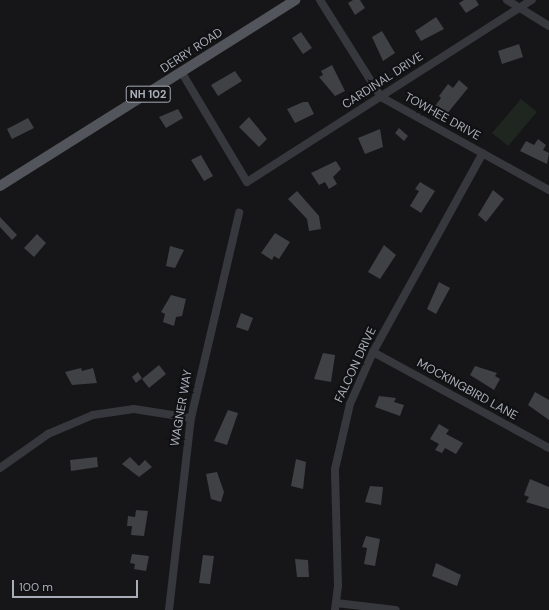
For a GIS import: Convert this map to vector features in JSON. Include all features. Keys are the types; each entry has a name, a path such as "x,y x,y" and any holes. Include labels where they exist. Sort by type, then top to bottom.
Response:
{"main road":[{"name":"DERRY ROAD","path":"0,186 182,73 295,0"}],"street":[{"name":"TOWHEE DRIVE","path":"320,0 381,97 549,190"},
{"path":"507,0 518,9 549,26"},
{"name":"CARDINAL DRIVE","path":"182,73 247,182 532,0"},
{"name":"FALCON DRIVE","path":"336,607 336,462 350,404 373,352 483,153"},
{"name":"WAGNER WAY","path":"169,610 191,418 239,213"},
{"name":"MOCKINGBIRD LANE","path":"373,352 549,448"},
{"path":"0,468 48,434 93,415 134,409 191,418"},
{"path":"336,607 396,610"}],"shaded area":[{"path":"521,99 537,112 508,146 492,133"}],"building":[{"path":"353,0 360,0 365,8 355,15 348,3"},
{"path":"464,0 476,0 479,5 466,13 459,3"},
{"path":"436,17 444,29 421,41 415,31"},
{"path":"382,31 395,53 383,61 372,37"},
{"path":"301,32 312,48 303,54 292,38"},
{"path":"519,44 523,57 502,64 498,51"},
{"path":"332,65 345,91 335,96 319,77 323,75 321,71"},
{"path":"235,71 242,81 218,96 211,85"},
{"path":"459,80 468,88 446,115 435,106 441,98 439,96 448,84 453,88"},
{"path":"303,102 308,102 314,114 295,123 287,109"},
{"path":"178,109 183,118 166,128 159,117"},
{"path":"249,117 267,139 259,147 239,127"},
{"path":"28,118 34,128 12,139 7,129"},
{"path":"399,128 408,136 404,141 395,133"},
{"path":"380,129 383,147 365,154 358,138"},
{"path":"538,139 546,145 543,150 549,153 547,164 520,151 526,141 534,145"},
{"path":"201,155 213,176 204,181 191,160"},
{"path":"336,161 341,169 333,177 337,184 329,189 325,182 319,185 311,173"},
{"path":"420,182 435,191 421,213 410,206 419,191 415,189"},
{"path":"493,190 504,199 486,222 478,215"},
{"path":"297,191 319,216 321,229 309,231 307,219 288,199"},
{"path":"0,217 17,235 12,240 0,227"},
{"path":"275,233 290,242 279,259 274,256 272,260 261,253"},
{"path":"37,234 46,243 34,257 24,248"},
{"path":"384,245 396,255 380,279 368,272"},
{"path":"170,246 184,250 175,268 166,266"},
{"path":"439,282 450,288 436,314 427,309"},
{"path":"171,295 186,299 182,316 176,317 174,326 163,322 165,314 161,312"},
{"path":"241,313 253,318 248,331 236,327"},
{"path":"323,353 335,355 331,382 314,379"},
{"path":"159,365 166,374 149,388 142,379"},
{"path":"475,366 497,373 495,376 500,379 494,390 470,375"},
{"path":"81,368 82,371 93,368 97,383 72,385 65,372"},
{"path":"138,372 142,378 136,383 132,377"},
{"path":"535,392 549,400 549,420 528,405"},
{"path":"379,396 396,398 394,402 404,405 400,416 375,407"},
{"path":"228,410 238,413 227,445 214,441"},
{"path":"439,424 449,430 446,434 463,443 456,454 445,448 442,453 435,450 439,444 430,439"},
{"path":"97,457 98,467 71,471 70,460"},
{"path":"130,457 139,466 145,460 152,467 139,477 122,464"},
{"path":"296,459 306,462 303,489 291,486"},
{"path":"217,472 224,492 221,502 211,499 206,474"},
{"path":"530,479 549,487 549,509 526,502 529,497 524,495"},
{"path":"370,486 383,487 381,505 365,502"},
{"path":"136,510 148,511 144,536 131,535 132,526 127,526 128,516 135,517"},
{"path":"366,536 380,539 375,566 364,564 367,548 362,547"},
{"path":"132,554 149,556 146,571 134,569 135,564 130,563"},
{"path":"203,555 214,556 210,584 199,583"},
{"path":"295,559 308,560 309,577 297,577"},
{"path":"436,563 461,575 457,586 432,576"}]}
